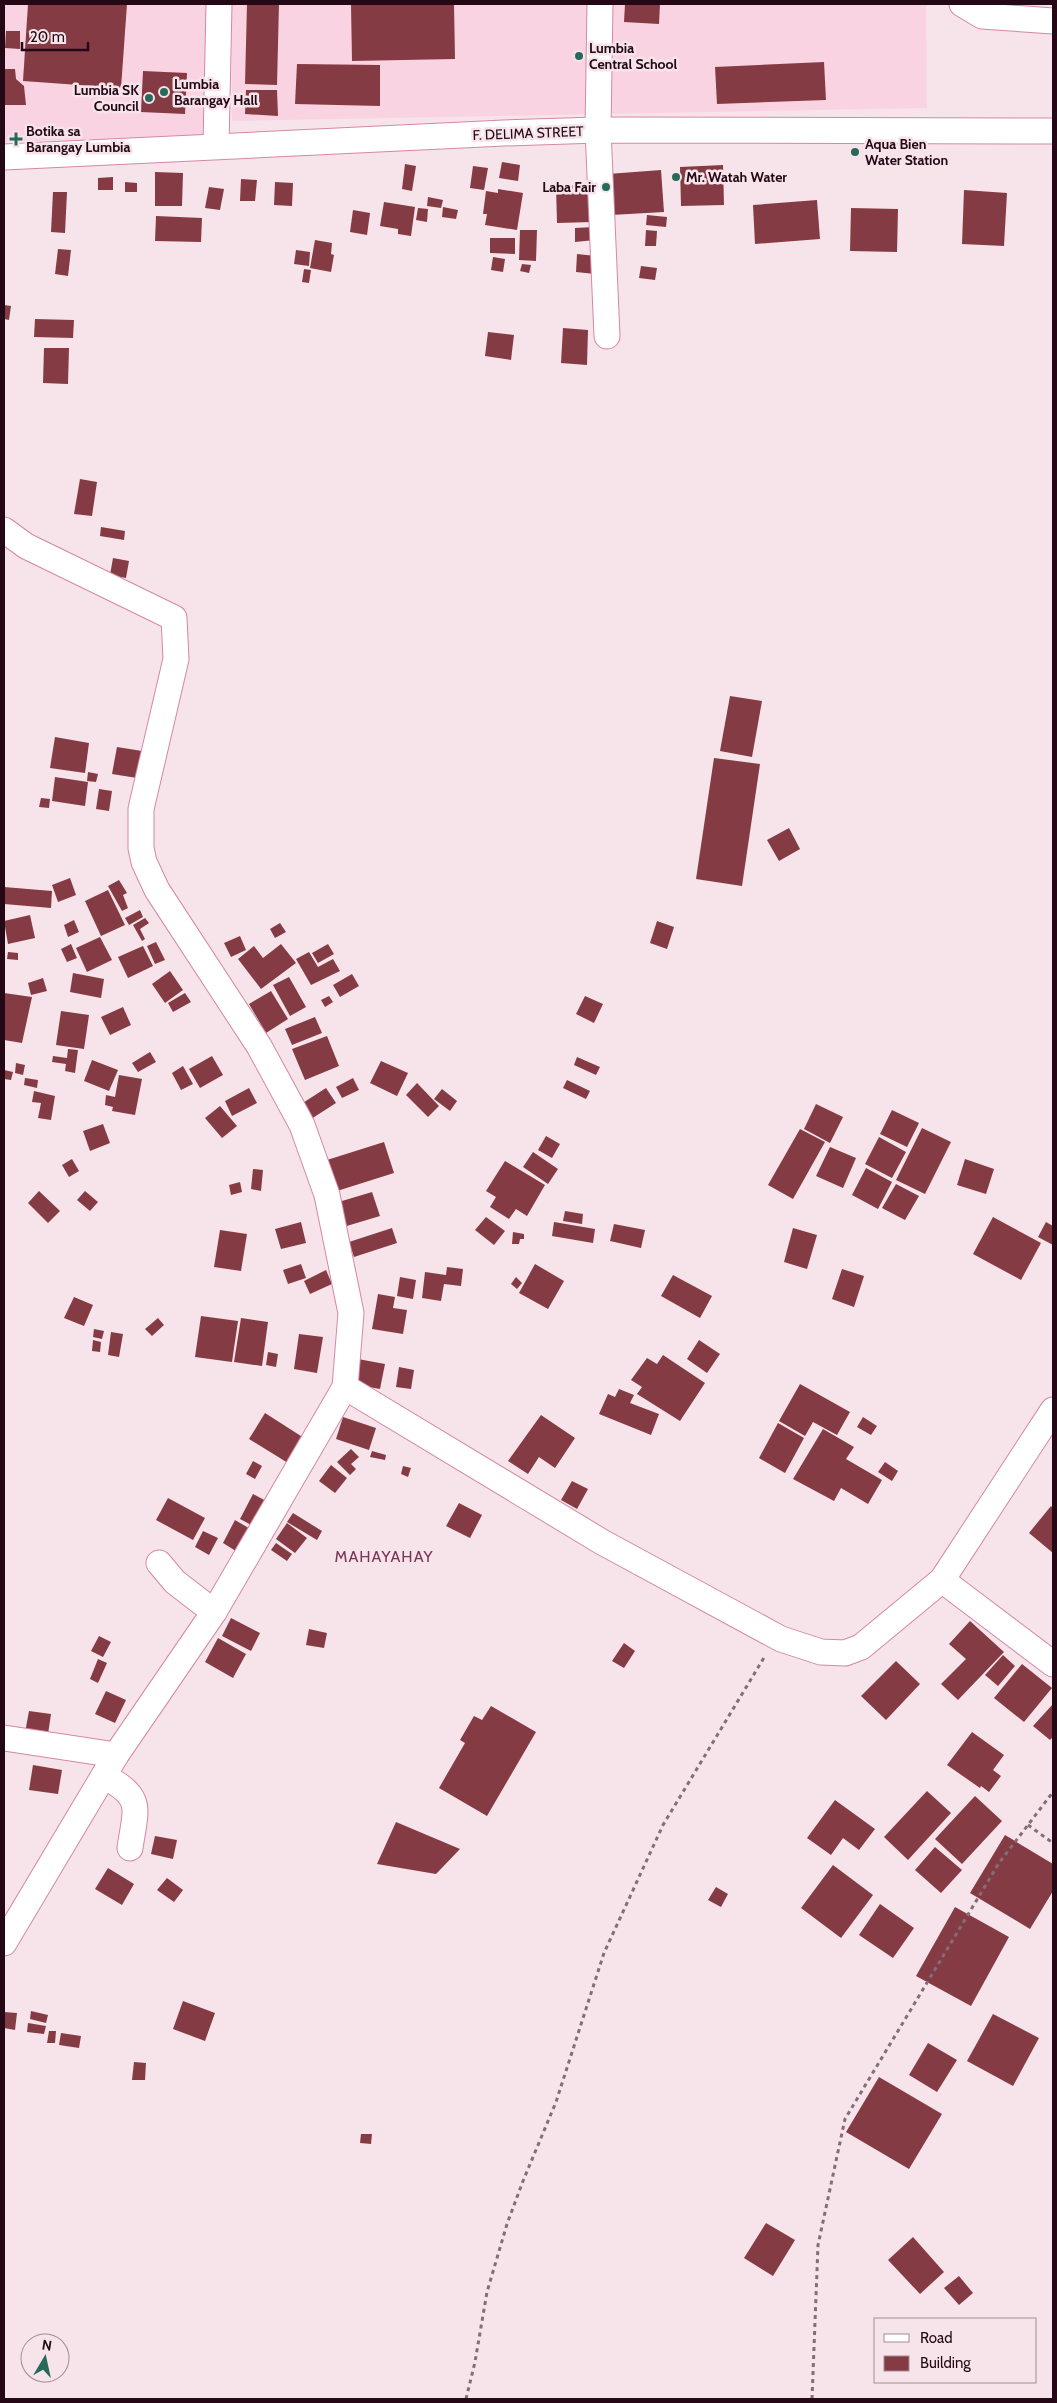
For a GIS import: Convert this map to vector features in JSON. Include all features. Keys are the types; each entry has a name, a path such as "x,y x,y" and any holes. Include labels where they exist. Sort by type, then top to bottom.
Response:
{"street":[{"path":"216,146 219,4"},
{"path":"600,4 598,130 607,336"},
{"path":"962,4 982,16 1053,21"},
{"name":"F. DELIMA STREET","path":"4,157 598,130 1053,131"},
{"path":"4,530 26,546 174,618 176,659 141,809 141,848 144,862 157,890 259,1046 302,1125 327,1195 351,1313 345,1387 214,1612 116,1755 4,1943"},
{"path":"345,1387 602,1542 781,1639 820,1652 845,1653 861,1647 942,1580 1053,1410"},
{"path":"158,1563 175,1582 214,1612"},
{"path":"942,1580 1053,1664"},
{"path":"4,1738 116,1755"},
{"path":"104,1776 121,1785 131,1794 134,1802 136,1810 130,1848"}],"path":[{"path":"466,2399 475,2362 487,2292 507,2224 556,2102 604,1953 663,1825 770,1648 781,1639"},
{"path":"812,2399 818,2245 845,2120 999,1863 1053,1792"},
{"path":"1028,1825 1053,1843"}],"shaded area":[{"path":"4,4 209,4 205,136 4,142"},
{"name":"Lumbia Central School","path":"232,4 926,4 927,108 232,121"}],"building":[{"path":"28,4 127,4 121,88 23,81"},
{"path":"247,4 279,4 277,85 245,84"},
{"path":"454,4 455,59 352,61 351,5"},
{"path":"625,4 660,4 659,24 624,22"},
{"path":"6,31 20,31 20,49 5,48"},
{"path":"824,62 826,100 717,104 715,67"},
{"path":"297,64 380,65 380,106 295,104"},
{"path":"4,69 15,69 16,79 24,86 26,105 4,105"},
{"name":"Lumbia Barangay Hall","path":"143,71 187,73 185,114 141,112"},
{"path":"246,90 277,90 278,116 245,114"},
{"path":"502,162 520,165 518,181 499,178"},
{"path":"405,164 416,166 412,191 402,189"},
{"path":"723,165 724,205 681,206 680,167"},
{"path":"473,166 488,168 484,190 470,188"},
{"path":"661,170 664,212 611,215 608,174"},
{"path":"155,172 183,173 182,206 155,206"},
{"path":"113,177 113,190 98,190 98,178"},
{"path":"241,179 257,180 255,201 240,201"},
{"path":"125,182 137,183 137,192 125,192"},
{"path":"275,182 293,183 292,206 274,205"},
{"path":"591,185 592,222 557,223 556,186"},
{"path":"209,187 224,189 220,210 205,208"},
{"path":"498,189 523,193 517,230 485,225 487,214 483,214 486,191 498,193"},
{"path":"964,190 1007,193 1004,246 962,244"},
{"path":"53,192 67,192 65,233 51,232"},
{"path":"428,197 443,200 441,208 427,206"},
{"path":"817,200 820,239 755,244 753,205"},
{"path":"384,202 415,207 411,236 398,234 398,229 380,226"},
{"path":"443,207 458,210 456,219 442,217"},
{"path":"418,208 428,209 427,222 416,220"},
{"path":"851,208 898,209 897,252 850,251"},
{"path":"353,210 370,213 367,235 350,232"},
{"path":"647,215 667,217 666,227 646,225"},
{"path":"156,216 202,218 201,242 155,241"},
{"path":"594,227 595,240 575,242 575,228"},
{"path":"520,230 537,230 536,261 519,260"},
{"path":"646,230 657,231 656,246 645,246"},
{"path":"490,238 515,238 515,254 490,253"},
{"path":"315,240 332,243 331,254 334,255 331,272 310,268"},
{"path":"58,249 71,250 68,276 55,274"},
{"path":"296,250 310,252 309,266 294,264"},
{"path":"577,254 596,256 595,274 576,272"},
{"path":"493,257 505,259 503,272 491,270"},
{"path":"522,264 531,265 529,273 520,271"},
{"path":"641,266 657,268 655,280 639,278"},
{"path":"304,269 311,270 309,283 302,282"},
{"path":"4,305 11,306 9,320 4,319"},
{"path":"35,319 74,320 73,338 34,337"},
{"path":"563,328 588,330 587,365 561,363"},
{"path":"488,332 514,335 511,360 485,356"},
{"path":"44,348 69,348 68,384 43,383"},
{"path":"80,479 97,482 92,516 74,514"},
{"path":"101,527 125,531 124,540 100,536"},
{"path":"113,558 129,561 126,578 110,575"},
{"path":"730,696 762,701 752,757 720,751"},
{"path":"55,737 89,743 85,773 50,768"},
{"path":"117,747 142,751 137,778 112,774"},
{"path":"714,758 760,764 742,886 696,879"},
{"path":"88,772 98,774 96,782 87,781"},
{"path":"55,777 88,782 85,806 52,801"},
{"path":"99,789 112,791 109,811 96,809"},
{"path":"41,798 50,799 49,808 39,807"},
{"path":"789,828 800,849 779,861 767,840"},
{"path":"70,878 76,895 58,902 52,885"},
{"path":"119,880 127,893 123,895 128,908 122,911 108,886"},
{"path":"4,887 52,891 51,908 4,904"},
{"path":"108,890 125,925 101,936 85,901"},
{"path":"140,910 143,917 129,925 125,918"},
{"path":"30,915 35,938 8,944 4,921"},
{"path":"145,918 149,923 140,929 145,939 142,941 133,925"},
{"path":"74,920 79,932 68,937 64,925"},
{"path":"657,921 674,927 667,949 650,943"},
{"path":"280,923 286,932 275,938 270,929"},
{"path":"240,936 246,950 231,957 224,943"},
{"path":"100,937 112,960 87,972 76,948"},
{"path":"156,942 165,960 155,964 147,946"},
{"path":"71,944 77,958 67,962 61,949"},
{"path":"281,944 296,963 261,989 238,959 254,946 263,958"},
{"path":"328,944 334,954 318,963 312,953"},
{"path":"143,946 153,966 128,978 118,957"},
{"path":"8,952 18,953 18,960 7,959"},
{"path":"309,952 318,967 333,959 340,971 311,985 296,959"},
{"path":"170,971 183,990 165,1003 152,984"},
{"path":"73,973 104,979 101,998 70,992"},
{"path":"352,974 359,986 340,997 333,985"},
{"path":"289,977 306,1007 290,1016 273,985"},
{"path":"43,978 47,991 31,995 28,983"},
{"path":"271,991 288,1019 266,1033 249,1004"},
{"path":"4,993 32,997 22,1043 4,1040"},
{"path":"185,993 191,1002 173,1012 168,1003"},
{"path":"329,996 333,1002 325,1007 321,1000"},
{"path":"585,996 603,1004 594,1023 576,1014"},
{"path":"123,1007 131,1025 110,1035 101,1017"},
{"path":"61,1011 89,1015 84,1049 56,1045"},
{"path":"315,1017 322,1033 292,1045 285,1029"},
{"path":"327,1036 339,1066 305,1080 292,1049"},
{"path":"68,1049 78,1050 75,1073 65,1071 66,1064 52,1062 53,1056 67,1058"},
{"path":"150,1052 156,1062 138,1072 132,1063"},
{"path":"212,1056 223,1075 200,1088 189,1069"},
{"path":"577,1057 600,1067 596,1075 574,1065"},
{"path":"92,1060 118,1070 109,1091 84,1081"},
{"path":"381,1061 408,1073 397,1096 370,1083"},
{"path":"16,1063 25,1065 23,1075 15,1073"},
{"path":"183,1066 193,1084 181,1090 172,1073"},
{"path":"4,1070 13,1072 11,1080 4,1079"},
{"path":"119,1075 142,1079 135,1115 112,1111 113,1107 105,1105 106,1095 115,1097"},
{"path":"25,1078 38,1080 37,1088 24,1085"},
{"path":"353,1078 359,1090 342,1098 336,1087"},
{"path":"567,1080 590,1091 586,1099 563,1088"},
{"path":"417,1083 439,1106 428,1117 406,1095"},
{"path":"249,1088 257,1103 232,1116 225,1101"},
{"path":"326,1088 336,1103 308,1121 298,1106"},
{"path":"442,1089 457,1101 450,1111 434,1099"},
{"path":"34,1091 55,1096 51,1120 38,1118 41,1103 32,1102"},
{"path":"816,1104 843,1117 830,1143 804,1129"},
{"path":"220,1106 237,1126 222,1138 205,1118"},
{"path":"892,1110 919,1123 907,1147 880,1134"},
{"path":"103,1124 110,1143 90,1151 83,1131"},
{"path":"922,1128 951,1142 925,1194 896,1180"},
{"path":"800,1129 825,1142 793,1199 768,1185"},
{"path":"546,1136 560,1144 552,1158 538,1150"},
{"path":"879,1137 906,1152 892,1178 865,1164"},
{"path":"384,1142 394,1173 337,1191 327,1160"},
{"path":"830,1147 856,1158 843,1188 816,1176"},
{"path":"533,1152 558,1169 548,1184 523,1167"},
{"path":"72,1159 79,1171 69,1177 62,1165"},
{"path":"965,1159 994,1169 986,1194 957,1185"},
{"path":"505,1161 545,1185 527,1216 516,1209 509,1219 490,1207 496,1197 486,1191"},
{"path":"866,1168 892,1182 878,1209 852,1195"},
{"path":"253,1169 263,1170 261,1191 251,1189"},
{"path":"240,1182 242,1192 231,1195 229,1185"},
{"path":"896,1184 919,1196 905,1220 882,1208"},
{"path":"39,1191 60,1211 48,1223 28,1203"},
{"path":"85,1191 98,1202 90,1211 77,1200"},
{"path":"372,1192 380,1216 340,1228 332,1204"},
{"path":"565,1211 583,1214 582,1224 563,1221"},
{"path":"486,1217 505,1231 494,1245 475,1230"},
{"path":"993,1217 1041,1243 1021,1280 973,1254"},
{"path":"301,1222 306,1243 281,1249 275,1229"},
{"path":"554,1222 595,1229 593,1243 552,1236"},
{"path":"1046,1222 1053,1226 1053,1245 1038,1237"},
{"path":"614,1224 645,1230 641,1248 610,1241"},
{"path":"392,1228 397,1243 354,1257 349,1242"},
{"path":"793,1228 817,1235 807,1269 784,1262"},
{"path":"220,1230 247,1234 241,1271 214,1267"},
{"path":"513,1232 524,1234 524,1239 520,1239 519,1244 512,1244"},
{"path":"301,1264 306,1278 288,1284 283,1270"},
{"path":"535,1264 564,1281 548,1309 519,1293"},
{"path":"447,1267 463,1269 461,1286 444,1284 441,1301 422,1298 425,1272 446,1275"},
{"path":"842,1269 864,1276 854,1307 832,1299"},
{"path":"326,1270 332,1284 310,1294 304,1281"},
{"path":"673,1275 712,1296 700,1318 661,1296"},
{"path":"400,1277 416,1280 413,1299 397,1296"},
{"path":"516,1277 522,1283 517,1289 511,1284"},
{"path":"378,1294 395,1297 393,1308 407,1310 403,1334 372,1329"},
{"path":"74,1297 93,1305 84,1326 64,1318"},
{"path":"201,1316 238,1321 232,1362 195,1357"},
{"path":"158,1318 164,1325 152,1336 145,1329"},
{"path":"241,1318 268,1322 262,1366 234,1362"},
{"path":"94,1329 104,1331 102,1339 93,1337"},
{"path":"111,1332 123,1334 119,1357 108,1355"},
{"path":"299,1334 323,1337 317,1373 294,1369"},
{"path":"93,1340 101,1342 100,1352 92,1351"},
{"path":"699,1340 720,1354 707,1373 687,1359"},
{"path":"268,1352 278,1354 276,1367 266,1365"},
{"path":"663,1355 705,1383 680,1421 637,1394 642,1387 631,1380 647,1358 657,1364"},
{"path":"358,1359 385,1364 380,1389 353,1384"},
{"path":"399,1367 414,1370 411,1389 396,1387"},
{"path":"800,1384 850,1412 837,1435 813,1422 805,1436 779,1421"},
{"path":"619,1389 634,1395 630,1403 659,1414 651,1435 599,1414 608,1394 615,1397"},
{"path":"265,1413 304,1438 288,1463 249,1439"},
{"path":"541,1415 575,1438 555,1468 539,1457 528,1474 508,1461"},
{"path":"343,1417 376,1428 369,1450 336,1439"},
{"path":"863,1417 877,1426 871,1435 857,1427"},
{"path":"778,1423 804,1438 785,1473 759,1458"},
{"path":"823,1429 854,1447 846,1459 882,1480 868,1504 841,1488 834,1501 793,1479"},
{"path":"351,1449 359,1457 351,1464 356,1469 350,1475 337,1462"},
{"path":"372,1451 386,1455 385,1460 370,1457"},
{"path":"253,1461 262,1466 255,1479 246,1474"},
{"path":"885,1462 898,1471 892,1481 878,1472"},
{"path":"331,1465 347,1478 335,1493 319,1481"},
{"path":"403,1466 411,1468 408,1477 401,1474"},
{"path":"572,1481 588,1489 577,1509 561,1500"},
{"path":"253,1494 268,1502 255,1527 240,1519"},
{"path":"168,1498 205,1518 193,1540 156,1520"},
{"path":"459,1503 482,1515 470,1538 446,1526"},
{"path":"1051,1506 1053,1509 1053,1553 1029,1533"},
{"path":"293,1513 322,1531 317,1540 287,1522"},
{"path":"235,1520 252,1530 239,1553 223,1543"},
{"path":"287,1523 307,1538 295,1553 276,1539"},
{"path":"203,1531 218,1538 209,1555 195,1547"},
{"path":"276,1543 292,1554 287,1561 271,1550"},
{"path":"231,1618 260,1633 251,1651 222,1636"},
{"path":"970,1621 1004,1652 958,1700 941,1684 966,1659 949,1644"},
{"path":"309,1629 327,1633 324,1648 306,1645"},
{"path":"99,1636 111,1642 103,1657 91,1651"},
{"path":"218,1638 246,1654 233,1678 205,1662"},
{"path":"624,1643 635,1651 624,1668 612,1661"},
{"path":"1003,1655 1015,1666 998,1686 985,1675"},
{"path":"98,1659 107,1663 98,1683 90,1679"},
{"path":"896,1661 920,1684 886,1720 861,1696"},
{"path":"1022,1664 1052,1688 1024,1722 994,1698"},
{"path":"106,1691 126,1700 115,1723 95,1714"},
{"path":"1053,1704 1053,1737 1050,1740 1033,1726"},
{"path":"491,1706 536,1732 487,1816 439,1788 465,1743 460,1740 474,1716 482,1720"},
{"path":"29,1711 51,1714 47,1741 24,1738"},
{"path":"972,1732 1004,1755 993,1770 1001,1776 989,1792 981,1786 980,1788 947,1765"},
{"path":"33,1765 62,1770 58,1794 29,1790"},
{"path":"927,1791 951,1813 908,1860 884,1837"},
{"path":"975,1796 1002,1821 962,1864 935,1839"},
{"path":"835,1800 875,1829 859,1850 843,1838 831,1855 807,1838"},
{"path":"396,1822 460,1849 436,1874 377,1864"},
{"path":"1005,1835 1053,1864 1053,1891 1030,1929 970,1893"},
{"path":"155,1836 177,1840 173,1859 151,1854"},
{"path":"935,1847 962,1870 941,1893 915,1870"},
{"path":"833,1865 873,1895 841,1938 801,1908"},
{"path":"108,1868 134,1884 122,1905 95,1889"},
{"path":"167,1878 183,1890 174,1902 157,1890"},
{"path":"716,1887 728,1894 721,1907 708,1900"},
{"path":"880,1904 914,1928 893,1958 859,1935"},
{"path":"955,1907 1009,1937 971,2006 916,1976"},
{"path":"183,2001 215,2013 205,2041 173,2029"},
{"path":"31,2011 48,2015 46,2023 30,2019"},
{"path":"4,2012 17,2013 15,2030 4,2028"},
{"path":"993,2014 1039,2038 1013,2086 967,2061"},
{"path":"28,2023 46,2026 44,2034 27,2032"},
{"path":"49,2031 56,2031 55,2043 47,2043"},
{"path":"61,2033 81,2036 79,2048 59,2045"},
{"path":"928,2043 957,2060 937,2092 909,2075"},
{"path":"134,2062 146,2063 145,2080 132,2080"},
{"path":"879,2077 942,2114 909,2169 846,2132"},
{"path":"361,2134 372,2134 371,2144 360,2143"},
{"path":"766,2223 795,2240 773,2276 744,2258"},
{"path":"913,2237 944,2272 920,2294 888,2260"},
{"path":"959,2276 973,2293 959,2305 944,2288"}],"place":[{"name":"Lumbia Central School","path":"579,56"},
{"name":"Lumbia Barangay Hall","path":"164,92"},
{"name":"Lumbia SK Council","path":"149,98"},
{"name":"Botika sa Barangay Lumbia","path":"16,139"},
{"name":"Aqua Bien Water Station","path":"855,152"},
{"name":"Mr. Watah Water","path":"676,177"},
{"name":"Laba Fair","path":"606,187"}],"district":[{"name":"MAHAYAHAY","path":"384,1556"}]}
